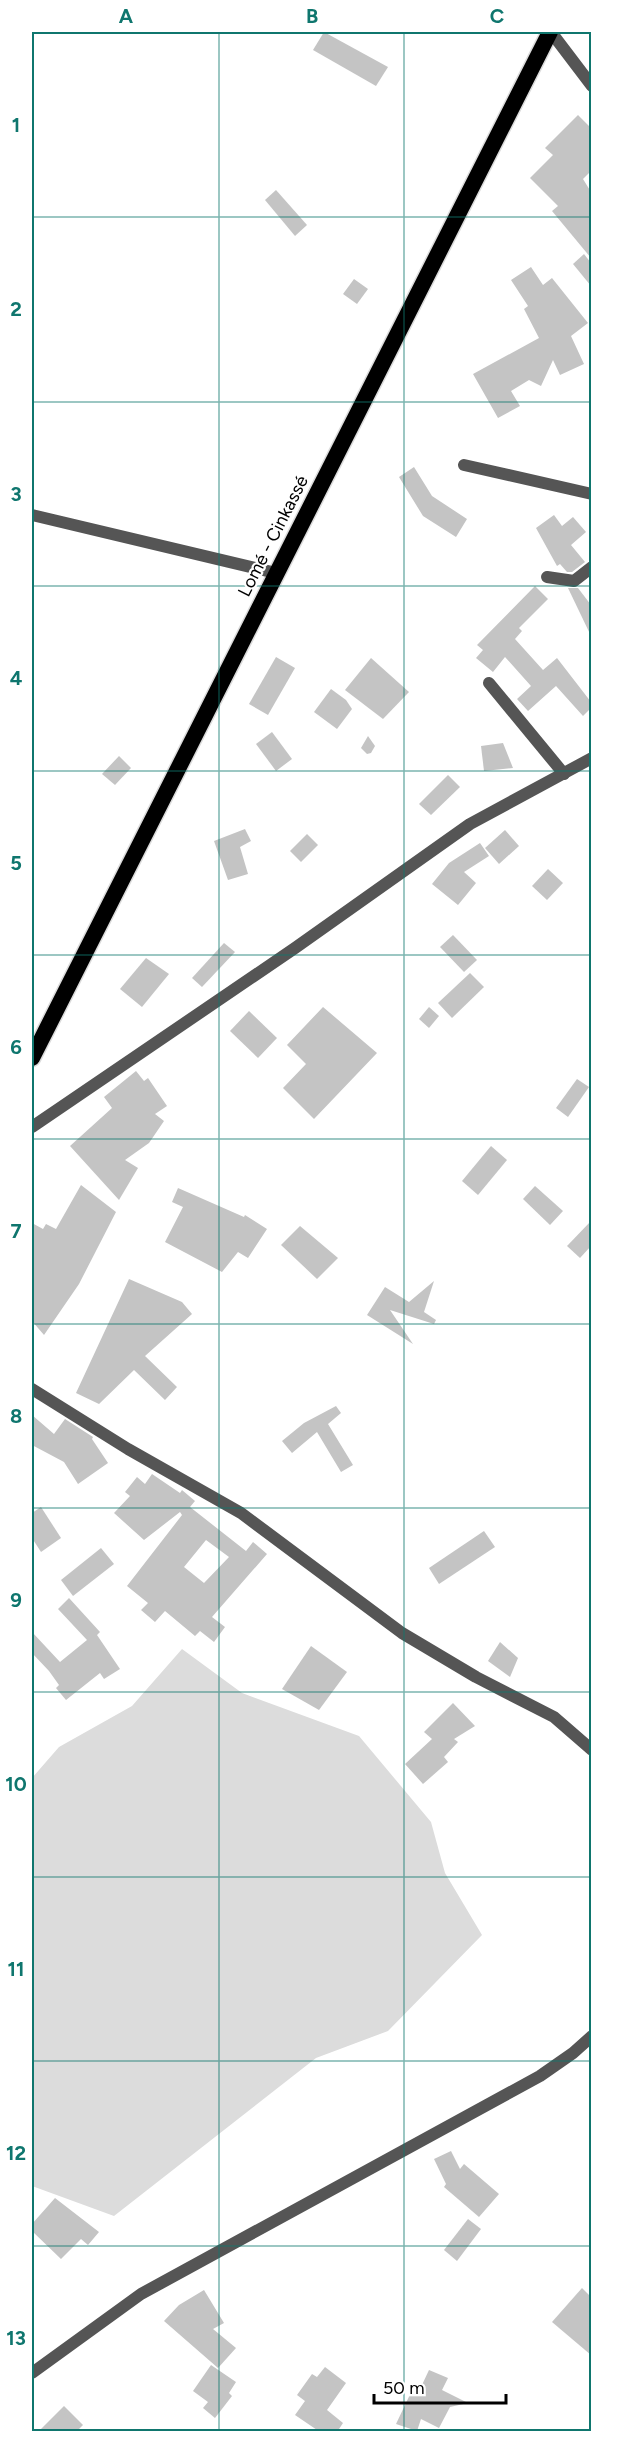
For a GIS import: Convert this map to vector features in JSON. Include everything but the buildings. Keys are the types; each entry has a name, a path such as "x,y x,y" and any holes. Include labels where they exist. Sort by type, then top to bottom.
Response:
{"highway":[{"name":"Lomé - Cinkassé","path":"32,1058 550,32"}],"street":[{"path":"550,32 591,86"},
{"path":"464,465 591,494"},
{"path":"32,515 276,573"},
{"path":"547,577 574,580 591,567"},
{"path":"489,683 564,774"},
{"path":"32,1127 295,948 470,824 591,758"},
{"path":"32,1389 128,1449 241,1513 402,1633 476,1677 554,1717 591,1750"},
{"path":"32,2373 141,2295 540,2076 573,2053 591,2036"}],"shaded area":[{"path":"182,1649 242,1693 359,1736 431,1822 445,1873 482,1935 388,2031 316,2058 114,2216 32,2186 32,1778 59,1747 132,1706"}]}
